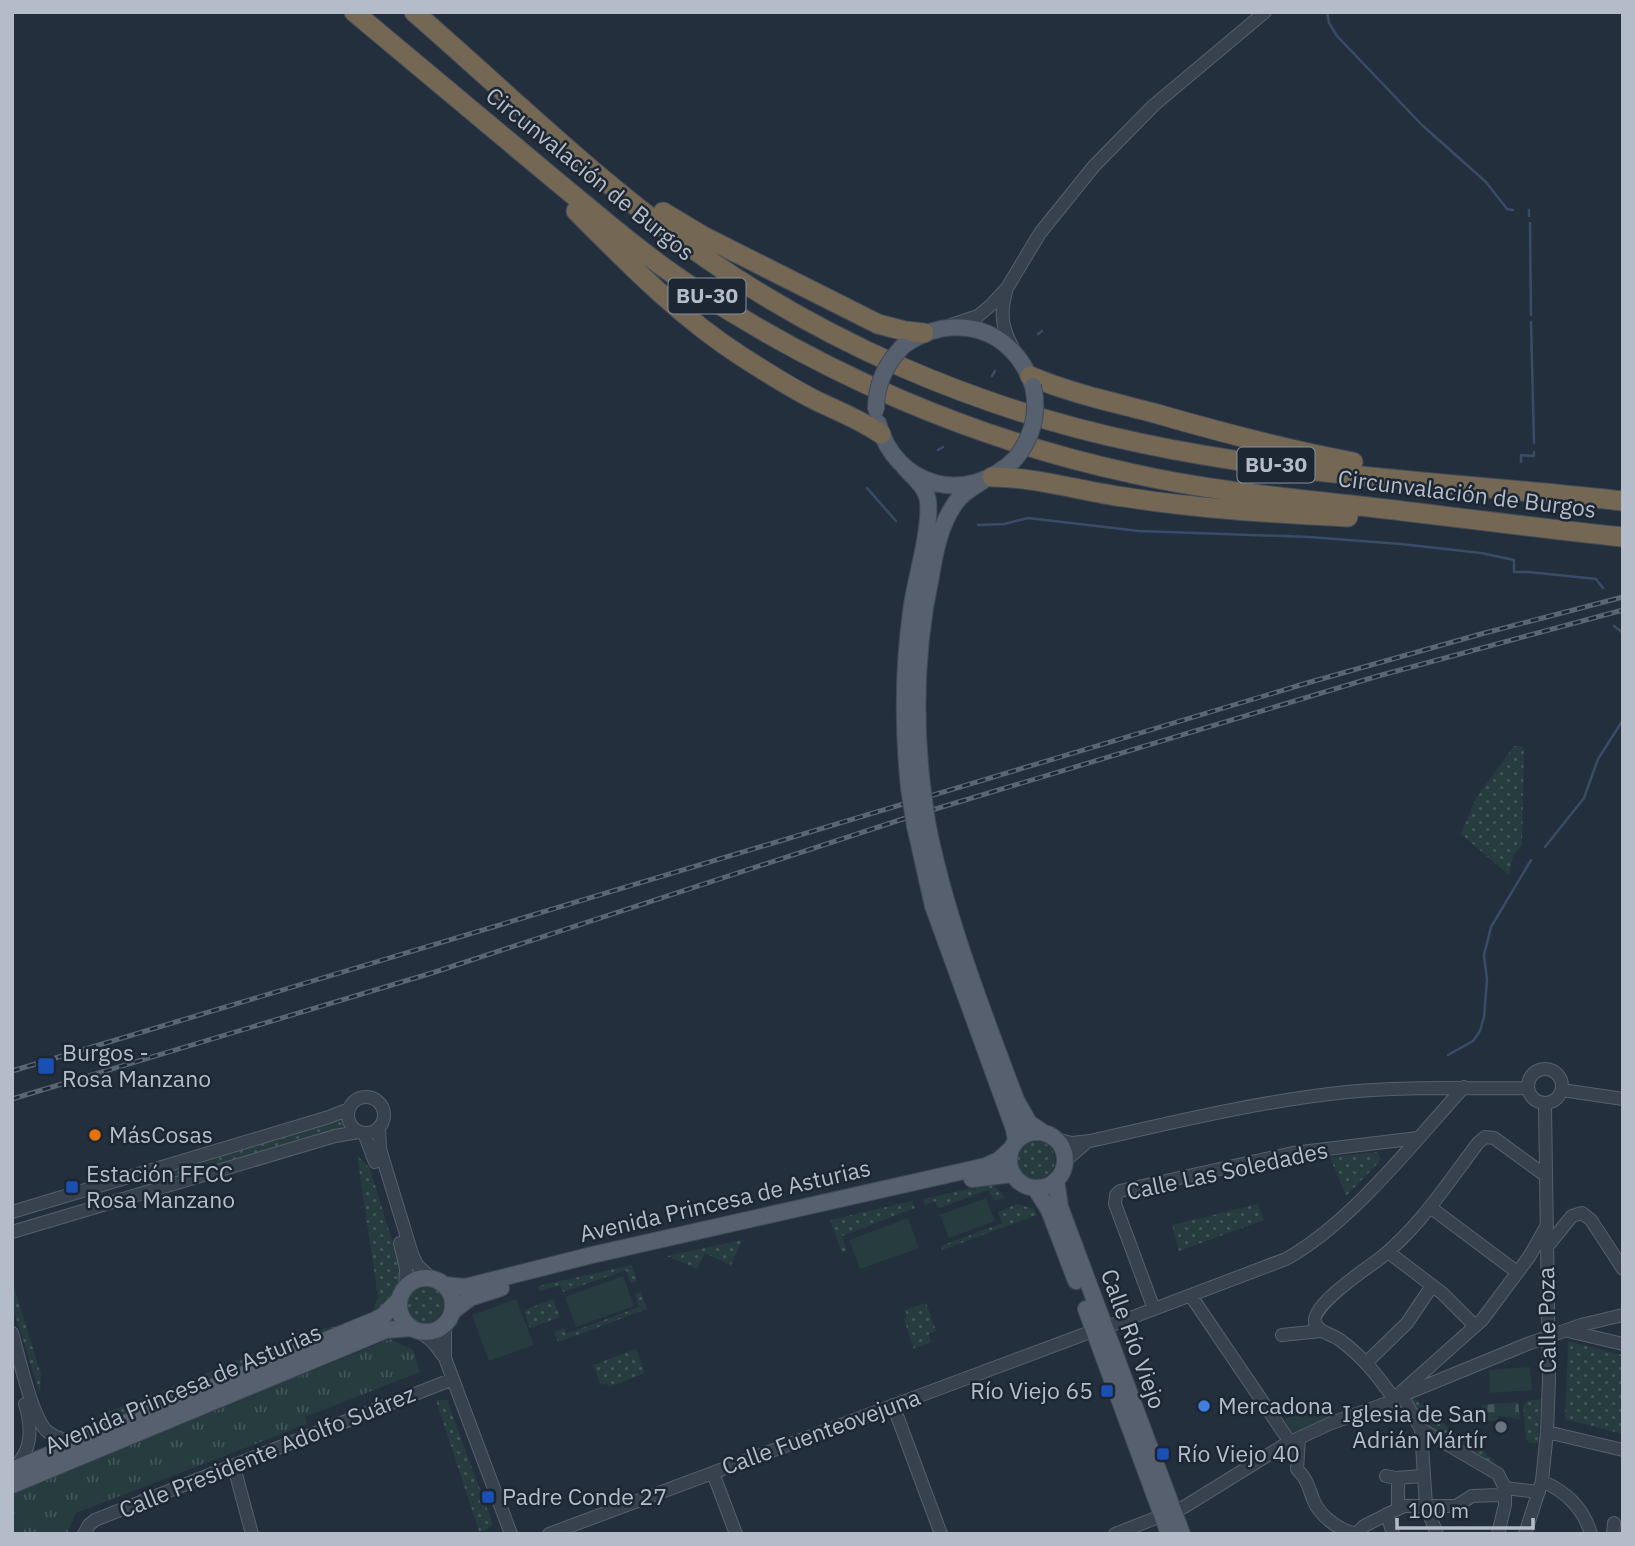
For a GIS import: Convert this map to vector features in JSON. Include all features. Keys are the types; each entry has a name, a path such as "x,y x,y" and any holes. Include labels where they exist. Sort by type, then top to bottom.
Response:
{"highway":[{"name":"Circunvalación de Burgos","path":"354,12 609,224 688,284 828,366 908,403 985,433 1096,465 1209,488 1614,536"},
{"name":"Circunvalación de Burgos","path":"419,17 589,166 687,244 819,326 941,385 1054,422 1141,443 1211,456 1316,470 1623,501"},
{"path":"419,17 453,38 602,167 676,221 878,324 905,331 930,331"},
{"path":"488,125 501,143 695,323 781,381 867,424 881,434"},
{"path":"1031,381 1306,454 1392,470 1558,494"},
{"path":"987,479 1015,477 1124,497 1213,508 1614,536"}],"main road":[{"path":"916,786 920,636 942,529 961,496 1015,459 1026,443 1033,425 1035,405 1031,381 1016,354 997,338 962,327 930,331 903,346 882,375 876,398 881,434 888,449 922,487 928,503 928,523 915,580 905,670 905,744 916,786 921,824 933,906 1014,1129 1014,1145 1009,1161 1013,1174 1022,1183 1035,1188 1047,1185 1056,1180 1062,1171 1065,1161 1063,1150 1049,1136 1029,1123 1016,1100 957,937 921,824"},
{"path":"904,467 928,481 946,485 965,485 987,479"},
{"path":"1014,1145 1030,1133 1049,1136"},
{"name":"Avenida Princesa de Asturias","path":"432,1278 465,1287 592,1255 985,1166 999,1160 1014,1145"},
{"name":"Avenida Princesa de Asturias","path":"449,1317 470,1298 541,1277 987,1175 1013,1174"},
{"name":"Calle Río Viejo","path":"1056,1180 1057,1198 1099,1329"},
{"name":"Calle Río Viejo","path":"1035,1188 1049,1210 1099,1329 1168,1514 1182,1534"},
{"path":"422,1278 432,1278 452,1297 449,1317 438,1330 415,1330 400,1316 402,1294 422,1278"},
{"name":"Avenida Princesa de Asturias","path":"12,1470 375,1320 383,1316 402,1294"},
{"name":"Avenida Princesa de Asturias","path":"12,1485 386,1329 415,1330"},
{"name":"Calle Río Viejo","path":"1168,1514 1169,1534"}],"street":[{"path":"1016,354 1002,324 1002,303 1007,288 1041,233 1077,185 1113,145 1163,97 1265,12"},
{"path":"930,331 978,316 1007,288"},
{"path":"1545,1069 1559,1076 1562,1090 1555,1101 1545,1104 1535,1100 1528,1088 1531,1076 1545,1069"},
{"path":"1049,1136 1072,1143 1090,1141 1292,1099 1371,1090 1433,1087 1528,1088"},
{"path":"1433,1087 1442,1097 1442,1111"},
{"name":"Calle Fuenteovejuna","path":"549,1534 1286,1259 1307,1247 1338,1221 1464,1087"},
{"path":"1562,1090 1623,1099"},
{"path":"12,1212 329,1117 349,1109 358,1099 373,1099 383,1112 379,1127 380,1149 411,1254 432,1278"},
{"name":"Calle Poza","path":"1525,1534 1540,1487 1547,1432 1545,1104"},
{"path":"349,1109 350,1125 361,1133 370,1147 404,1259 402,1294"},
{"path":"12,1232 335,1136 375,1131 379,1127"},
{"path":"1498,1534 1505,1505 1504,1489 1497,1474 1421,1429 1398,1397 1367,1362 1318,1325 1316,1313 1329,1299 1408,1235 1478,1143 1488,1136 1546,1177"},
{"name":"Calle Las Soledades","path":"1154,1309 1115,1204 1116,1195 1121,1191 1293,1153 1418,1138"},
{"path":"1065,1161 1090,1141"},
{"path":"1430,1207 1517,1272"},
{"path":"1546,1248 1572,1216 1578,1213 1586,1214 1623,1269"},
{"path":"1398,1397 1492,1308 1546,1227"},
{"path":"1388,1252 1432,1286 1475,1326"},
{"path":"1367,1362 1408,1323 1432,1286"},
{"path":"1191,1296 1295,1440 1297,1469 1308,1482 1314,1502 1323,1515 1347,1532 1356,1534 1364,1525 1392,1511 1426,1506 1456,1506 1472,1496 1499,1495 1504,1489 1540,1487 1562,1491 1577,1505 1591,1534"},
{"path":"1115,1534 1168,1514 1295,1440 1491,1358 1581,1325 1623,1315"},
{"path":"445,1358 449,1317"},
{"path":"1282,1335 1318,1325"},
{"path":"415,1330 433,1342 445,1358 511,1534"},
{"path":"1568,1331 1623,1344"},
{"name":"Avenida Princesa de Asturias","path":"12,1333 42,1426 59,1439 69,1441 90,1438"},
{"name":"Avenida Princesa de Asturias","path":"12,1360 29,1416 30,1441 23,1458 12,1470"},
{"name":"Calle Presidente Adolfo Suárez","path":"85,1532 95,1520 453,1379"},
{"path":"893,1405 941,1534"},
{"path":"1421,1429 1426,1506 1437,1534"},
{"path":"1547,1432 1623,1450"},
{"path":"234,1467 252,1534"},
{"path":"713,1472 736,1534"},
{"path":"1393,1534 1392,1511 1398,1483 1391,1477 1423,1476"}],"green space":[{"path":"1514,746 1524,747 1522,845 1513,856 1509,875 1461,834 1476,798"},
{"path":"341,1117 344,1129 142,1188 139,1178"},
{"path":"1036,1141 1050,1146 1055,1160 1050,1174 1036,1179 1022,1174 1017,1160 1022,1146"},
{"path":"1377,1152 1381,1160 1346,1196 1330,1157"},
{"path":"357,1155 370,1169 401,1270 390,1298 369,1319 378,1297"},
{"path":"992,1184 1005,1197 994,1201 989,1190 938,1208 935,1201 925,1205 923,1199"},
{"path":"986,1198 995,1221 949,1238 940,1215"},
{"path":"912,1201 915,1208 842,1236 847,1251 842,1253 830,1220"},
{"path":"1017,1204 1034,1209 1037,1215 942,1250 941,1246 1002,1223 998,1212"},
{"path":"1258,1204 1264,1220 1179,1251 1172,1225"},
{"path":"908,1218 919,1248 860,1269 849,1240"},
{"path":"742,1240 731,1265 705,1253 697,1269 667,1256"},
{"path":"632,1265 637,1281 631,1283 626,1270 563,1292 560,1285 540,1291 538,1286"},
{"path":"623,1276 634,1306 576,1327 565,1297"},
{"path":"12,1280 41,1375 40,1394 12,1305"},
{"path":"425,1285 438,1291 444,1304 438,1317 425,1323 412,1317 406,1304 412,1291"},
{"path":"641,1292 647,1309 558,1342 554,1332 564,1328 566,1334 639,1307 635,1294"},
{"path":"516,1299 534,1345 489,1361 472,1315"},
{"path":"553,1299 560,1317 530,1328 524,1310"},
{"path":"926,1303 936,1331 929,1334 931,1342 914,1349 904,1319 907,1317 905,1310"},
{"path":"358,1322 198,1387 194,1378 306,1332"},
{"path":"390,1339 413,1350 420,1372 305,1417 307,1424 76,1513 67,1534 12,1534 12,1494"},
{"path":"1568,1341 1623,1355 1623,1434 1565,1419"},
{"path":"636,1349 645,1373 609,1387 607,1383 601,1385 593,1365"},
{"path":"1530,1367 1532,1390 1490,1393 1489,1370"},
{"path":"183,1382 187,1392 105,1426 100,1415"},
{"path":"1413,1397 1466,1443 1484,1449 1487,1456 1495,1460 1495,1467 1423,1424 1409,1399"},
{"path":"1541,1399 1538,1443 1530,1443 1526,1439 1523,1406 1527,1401"},
{"path":"436,1400 447,1400 493,1525 484,1531 479,1531"},
{"path":"1327,1402 1336,1419 1293,1433 1284,1419"},
{"path":"1518,1402 1520,1419 1498,1416 1498,1421 1482,1421 1482,1405"}],"waterway":[{"path":"1327,12 1329,23 1337,36 1422,125 1486,182 1507,209 1513,210"},
{"path":"1529,210 1529,216"},
{"path":"1530,223 1531,315"},
{"path":"1531,322 1534,443"},
{"path":"1038,334 1042,331"},
{"path":"992,376 995,371"},
{"path":"938,450 943,447"},
{"path":"1521,462 1521,455 1534,456 1534,452"},
{"path":"867,488 896,521"},
{"path":"978,525 1004,524 1028,518 1139,531 1309,537 1401,544 1481,553 1514,560 1514,572 1596,579 1603,588"},
{"path":"1614,626 1623,633"},
{"path":"1623,644 1623,677"},
{"path":"1545,847 1584,798 1598,759 1623,720"},
{"path":"1448,1055 1473,1041 1480,1031 1487,980 1484,955 1491,927 1531,860"}],"railway":[{"path":"12,1071 1307,683 1623,597"},
{"path":"12,1099 435,972 912,816 1378,676 1623,610"}],"place":[{"name":"Burgos - Rosa Manzano","path":"46,1066"},
{"name":"MásCosas","path":"95,1135"},
{"name":"Estación FFCC Rosa Manzano","path":"72,1187"},
{"name":"Río Viejo 65","path":"1107,1391"},
{"name":"Mercadona","path":"1204,1406"},
{"name":"Iglesia de San Adrián Mártír","path":"1501,1427"},
{"name":"Río Viejo 40","path":"1163,1454"},
{"name":"Padre Conde 27","path":"488,1497"}]}
